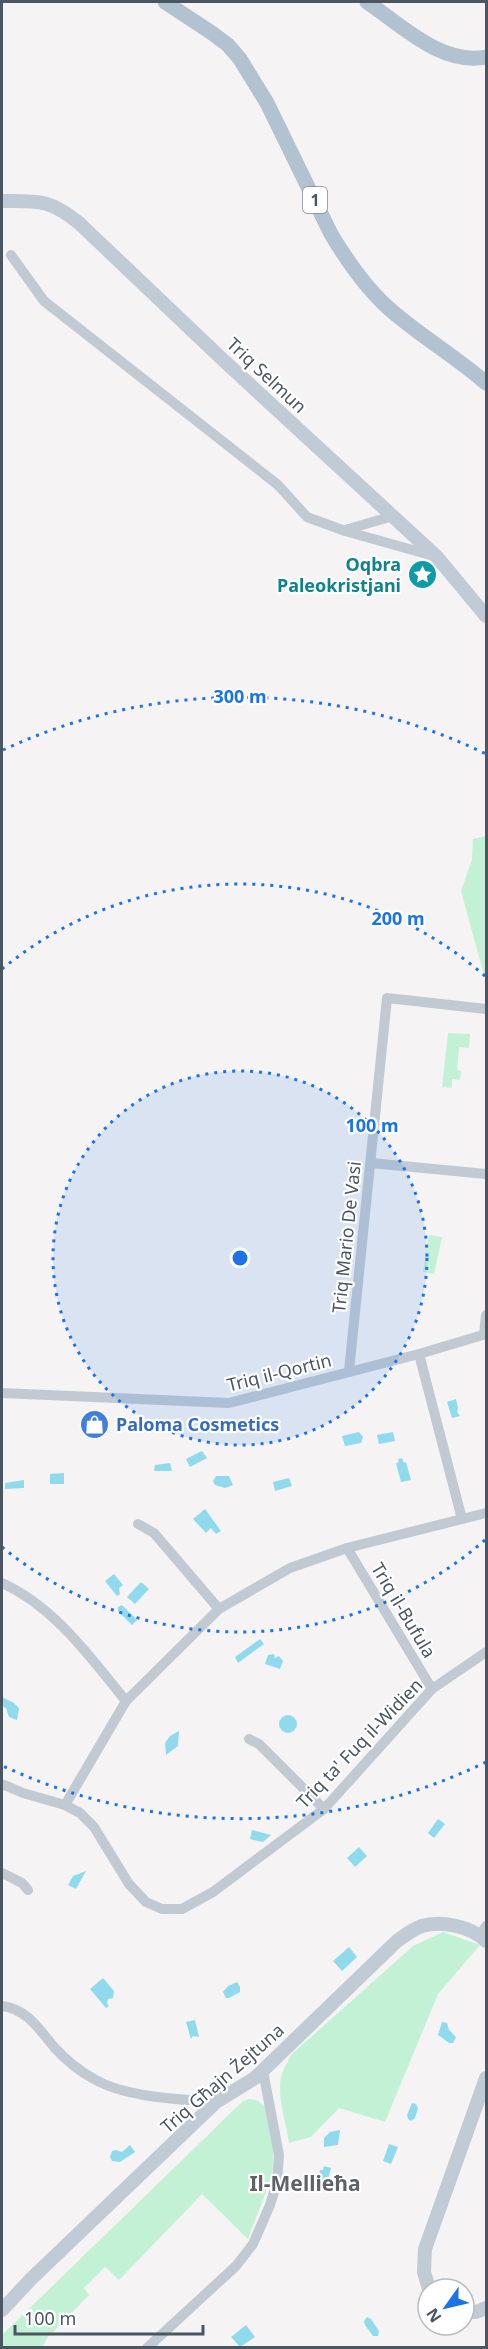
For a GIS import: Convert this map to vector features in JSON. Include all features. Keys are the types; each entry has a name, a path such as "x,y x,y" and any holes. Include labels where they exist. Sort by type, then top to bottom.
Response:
{"main road":[{"name":"1","path":"165,2 220,39 240,59 267,102 331,234 368,287 385,304 486,383"},
{"path":"367,2 444,52 476,59 486,57"}],"street":[{"name":"Triq Selmun","path":"2,201 39,201 66,212 80,223 221,358 437,557 486,616"},
{"path":"11,255 44,301 278,485 307,517 345,531 437,557"},
{"path":"345,531 393,516"},
{"name":"Triq Mario De Vasi","path":"349,1371 387,998 486,1009"},
{"path":"371,1163 486,1174"},
{"path":"485,1335 486,1315"},
{"name":"Triq il-Qortin","path":"2,1393 228,1403 485,1335"},
{"path":"419,1354 462,1519"},
{"path":"65,1805 126,1701 219,1610 290,1568 347,1548 486,1513"},
{"path":"138,1524 154,1533 219,1610"},
{"name":"Triq il-Bufula","path":"347,1548 432,1689"},
{"path":"2,1582 37,1604 71,1635 126,1701"},
{"name":"Triq ta' Fuq il-Widien","path":"2,1784 23,1793 65,1805 80,1813 94,1827 129,1884 146,1902 162,1909 182,1909 213,1892 324,1809 432,1689 486,1652"},
{"path":"249,1739 260,1744 324,1809"},
{"path":"2,1873 22,1883 28,1890"},
{"name":"Triq Għajn Żejtuna","path":"2,2310 31,2279 216,2103 263,2071 397,1941 422,1926 443,1924 484,1934"},
{"path":"2,2006 10,2007 31,2018 70,2063 92,2079 114,2090 216,2103"},
{"path":"147,2348 236,2266 253,2244 270,2205 277,2182 279,2155 263,2071"},
{"path":"425,2277 424,2249 486,2078"}],"green space":[{"path":"486,836 486,982 461,891 472,860 473,839"},
{"path":"448,1033 470,1034 469,1048 459,1047 457,1070 461,1071 460,1080 452,1079 452,1088 442,1087"},
{"path":"429,1235 442,1237 434,1274 423,1272"},
{"path":"443,1932 480,1945 438,1994 385,2122 339,2108 311,2137 289,2143 280,2085 282,2074 291,2055 413,1946"},
{"path":"249,2099 256,2100 265,2106 274,2146 272,2176 248,2239 202,2194 119,2280 105,2267 84,2288 89,2295 48,2337 42,2347 2,2348 2,2335 242,2102"}],"water":[{"path":"456,1399 457,1412 460,1416 452,1418 447,1402"},
{"path":"359,1432 363,1437 361,1443 345,1446 342,1436"},
{"path":"393,1432 395,1441 379,1444 377,1435"},
{"path":"202,1451 207,1458 190,1467 186,1459"},
{"path":"402,1458 404,1463 406,1462 411,1480 401,1482 396,1463"},
{"path":"170,1463 172,1471 154,1471 155,1465"},
{"path":"64,1473 64,1484 50,1484 50,1474"},
{"path":"216,1476 229,1476 233,1485 225,1488 215,1485 213,1481"},
{"path":"289,1478 292,1486 275,1491 273,1482"},
{"path":"24,1480 24,1488 5,1489 5,1483"},
{"path":"205,1509 221,1531 216,1534 211,1528 206,1533 193,1519"},
{"path":"114,1574 123,1585 119,1588 120,1594 117,1596 105,1581"},
{"path":"141,1582 149,1589 135,1604 127,1597"},
{"path":"122,1605 137,1620 132,1625 118,1611 118,1607"},
{"path":"260,1639 264,1644 238,1663 235,1657"},
{"path":"274,1654 275,1658 279,1656 283,1661 280,1669 265,1664 268,1655"},
{"path":"2,1697 19,1708 17,1720 9,1717 6,1708 2,1706"},
{"path":"288,1715 294,1718 297,1724 294,1730 288,1733 282,1730 279,1724 282,1718"},
{"path":"179,1731 178,1746 166,1755 165,1743 170,1736"},
{"path":"438,1819 445,1824 434,1838 428,1833"},
{"path":"252,1830 271,1835 263,1842 250,1839"},
{"path":"359,1847 367,1856 355,1867 347,1858"},
{"path":"86,1871 76,1889 68,1885 73,1876"},
{"path":"349,1947 357,1957 342,1971 333,1961"},
{"path":"103,1978 114,1991 113,1998 108,1999 109,2006 106,2008 90,1989"},
{"path":"237,1982 240,1992 226,1998 223,1992 228,1986"},
{"path":"195,2020 199,2037 193,2036 191,2039 186,2022"},
{"path":"442,2022 447,2023 449,2030 456,2037 453,2043 449,2043 438,2035"},
{"path":"412,2103 418,2108 415,2118 411,2121 407,2115"},
{"path":"340,2130 338,2145 324,2147 324,2138 330,2132"},
{"path":"389,2144 398,2147 391,2164 383,2161"},
{"path":"130,2145 135,2152 120,2162 112,2161 110,2157 112,2151 122,2152"},
{"path":"324,2166 331,2168 327,2184 318,2182 320,2170 323,2170"},
{"path":"367,2317 379,2331 378,2336 373,2336 365,2325 364,2321"},
{"path":"246,2325 255,2337 240,2347 231,2337"}],"place":[{"name":"Oqbra Paleokristjani","path":"422,574"},
{"name":"Paloma Cosmetics","path":"95,1424"}],"district":[{"name":"Il-Mellieħa","path":"305,2183"}]}
